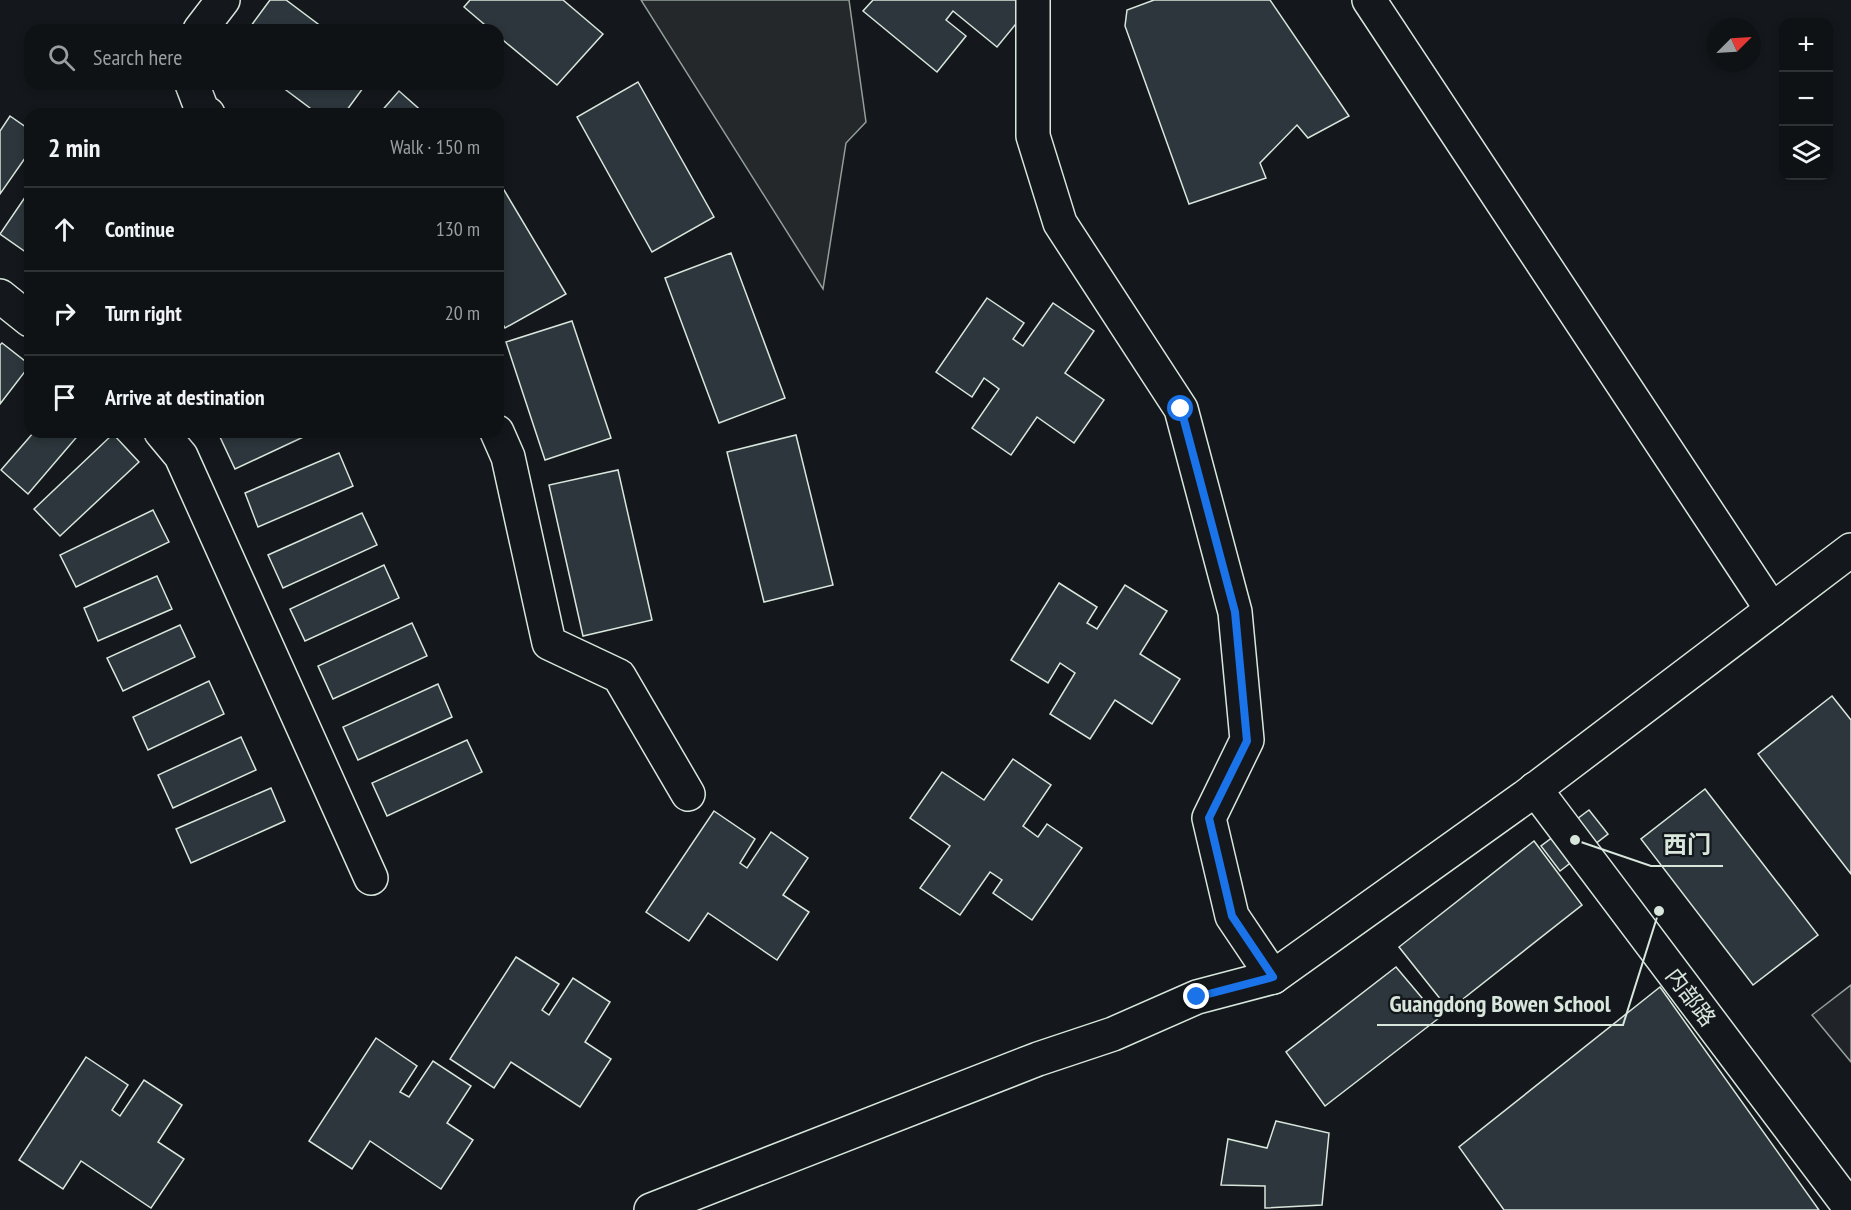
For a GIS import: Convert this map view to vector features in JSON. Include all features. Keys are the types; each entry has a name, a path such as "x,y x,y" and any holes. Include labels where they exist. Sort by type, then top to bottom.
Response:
{"street":[{"path":"205,24 223,0"},
{"path":"1034,0 1033,136 1060,223 1181,409 1235,612 1247,741 1209,818 1232,916 1273,977"},
{"path":"1369,0 1772,610"},
{"path":"194,90 201,108"},
{"path":"0,296 24,315"},
{"path":"166,438 181,456 371,879"},
{"path":"499,438 508,457 549,643 619,676 688,794"},
{"path":"651,1210 1038,1059 1113,1034 1197,997 1273,977 1535,789 1851,550"},
{"name":"内部路","path":"1535,789 1850,1205"}],"shaded area":[{"path":"641,0 849,0 866,122 846,143 823,289"},
{"path":"1851,985 1851,1062 1812,1015"}],"building":[{"path":"270,0 286,0 318,24 252,24"},
{"path":"470,0 563,0 603,34 557,85 504,41 504,24 484,24 464,7"},
{"path":"873,0 1020,0 1029,8 997,47 953,11 946,20 966,36 937,72 863,11"},
{"path":"1154,0 1270,0 1349,116 1308,138 1297,125 1260,163 1266,178 1189,204 1125,26 1127,10"},
{"path":"638,82 714,217 652,252 577,117"},
{"path":"286,90 362,90 348,108 310,108"},
{"path":"399,91 418,108 384,108"},
{"path":"10,116 24,126 24,160 0,194 0,131"},
{"path":"504,190 566,294 505,328 504,326"},
{"path":"24,199 24,251 0,234"},
{"path":"731,253 785,398 719,423 665,278"},
{"path":"987,298 1024,323 1013,339 1023,346 1053,303 1094,331 1065,373 1104,400 1074,443 1037,417 1011,455 972,428 999,389 984,378 972,397 936,372"},
{"path":"572,321 611,438 545,460 506,342"},
{"path":"2,343 24,360 24,373 0,404 0,345"},
{"path":"796,435 833,585 764,602 727,452"},
{"path":"29,438 76,438 28,494 1,470"},
{"path":"109,438 117,438 139,462 60,536 34,509"},
{"path":"220,438 301,438 235,469"},
{"path":"339,453 353,486 258,527 245,493"},
{"path":"618,470 652,620 583,636 549,485"},
{"path":"153,510 169,542 76,587 60,555"},
{"path":"362,513 377,545 283,588 268,555"},
{"path":"384,565 399,598 305,641 290,609"},
{"path":"157,576 172,609 98,641 84,608"},
{"path":"1059,583 1097,607 1087,623 1097,629 1125,585 1167,611 1140,654 1180,679 1152,724 1115,700 1090,739 1050,714 1075,673 1060,663 1048,683 1011,660"},
{"path":"412,623 427,656 333,699 318,666"},
{"path":"180,625 195,657 123,691 107,658"},
{"path":"209,681 224,714 148,750 133,717"},
{"path":"438,684 452,717 358,760 343,727"},
{"path":"1832,696 1851,720 1851,874 1758,754"},
{"path":"241,737 256,770 173,808 158,775"},
{"path":"467,740 482,772 387,816 372,783"},
{"path":"1013,759 1051,785 1023,826 1038,837 1047,824 1082,848 1032,920 993,893 1002,880 990,872 960,915 920,888 950,846 910,818 942,772 984,800"},
{"path":"271,788 285,821 191,863 176,829"},
{"path":"1705,789 1818,935 1753,985 1641,839"},
{"path":"1589,810 1608,834 1560,871 1541,846"},
{"path":"714,811 755,839 740,863 747,868 771,832 808,858 783,895 809,912 777,960 708,913 689,941 646,912"},
{"path":"1534,841 1582,905 1449,1010 1399,947"},
{"path":"516,957 559,984 542,1010 549,1015 573,978 610,1002 585,1042 611,1059 580,1107 511,1062 494,1088 450,1059"},
{"path":"1396,967 1439,1018 1325,1106 1286,1052"},
{"path":"1660,987 1819,1210 1504,1210 1459,1147"},
{"path":"376,1038 417,1066 400,1092 409,1097 433,1061 471,1086 447,1123 473,1140 441,1189 370,1141 352,1169 309,1141"},
{"path":"86,1057 128,1085 112,1110 120,1116 144,1080 182,1105 158,1142 184,1159 151,1208 81,1161 63,1189 19,1160"},
{"path":"1276,1121 1329,1133 1322,1205 1265,1208 1265,1186 1221,1185 1228,1139 1267,1148"}],"place":[{"name":"西门","path":"1575,840"},
{"name":"Guangdong Bowen School","path":"1659,911"}],"route":[{"path":"1181,409 1235,612 1247,741 1209,818 1232,916 1273,977 1197,997"}]}
